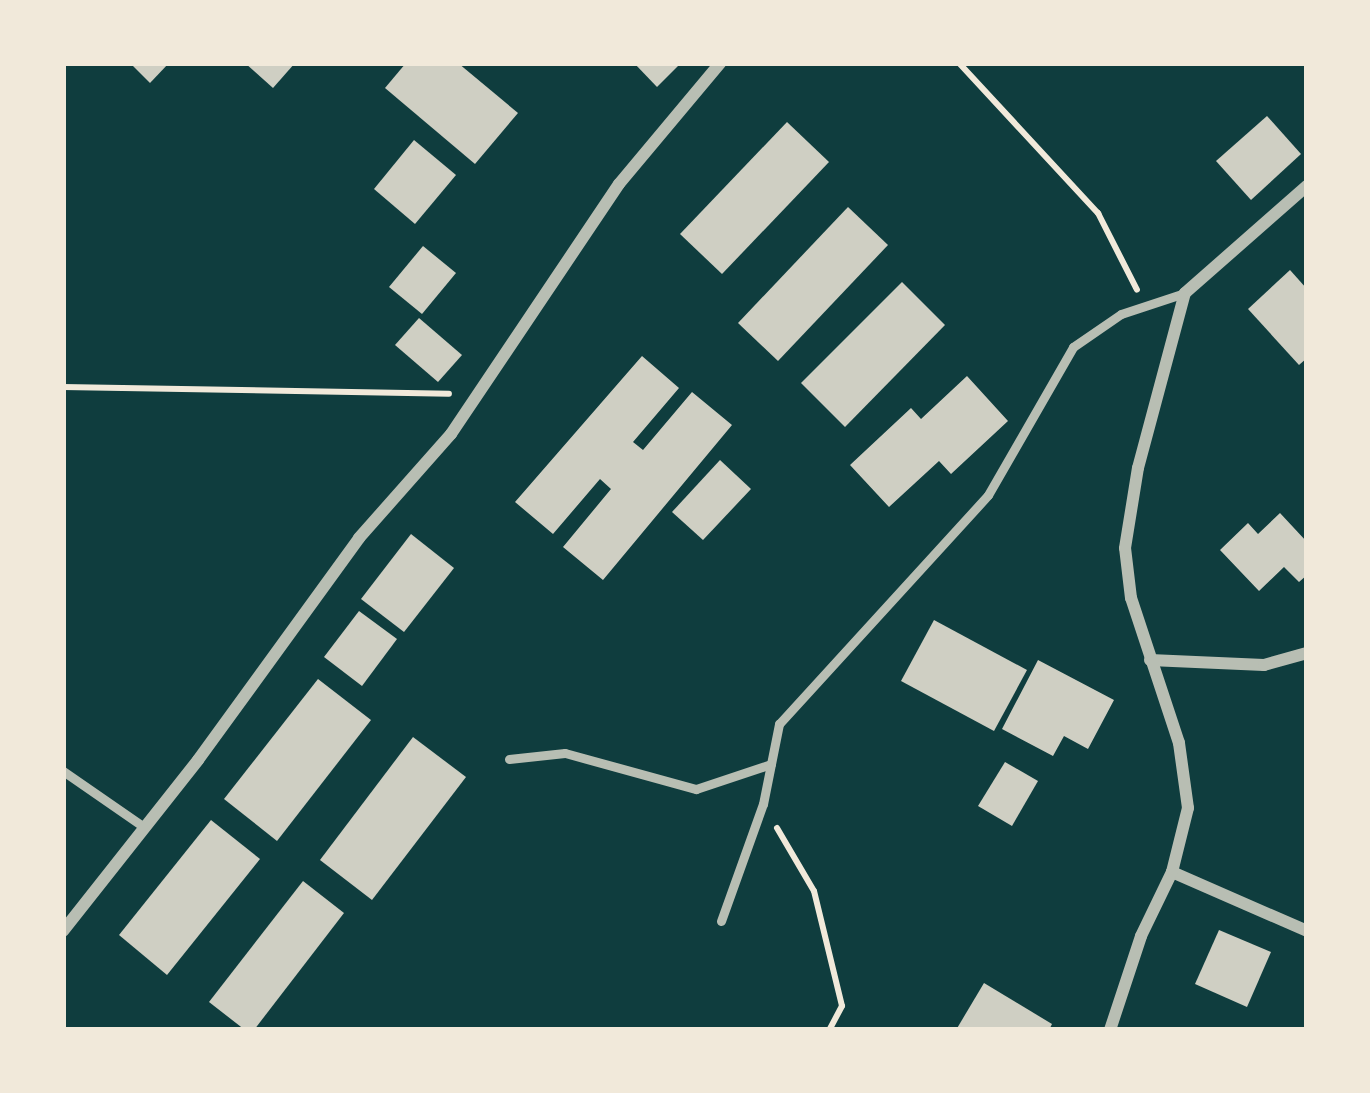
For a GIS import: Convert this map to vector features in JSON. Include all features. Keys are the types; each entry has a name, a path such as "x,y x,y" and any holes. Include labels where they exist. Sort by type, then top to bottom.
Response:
{"street":[{"path":"63,931 359,538 479,394 619,184 720,63"},
{"path":"1110,1030 1134,955 1172,872 1188,808 1185,772 1131,598 1127,521 1185,293 1307,185"},
{"path":"1150,661 1264,665 1307,653"},
{"path":"1172,872 1307,931"}],"lane":[{"path":"721,921 763,803 779,724 1009,466 1072,347 1093,328 1144,304 1185,293"},
{"path":"509,759 565,753 696,789 771,764"},
{"path":"63,771 144,826"}],"path":[{"path":"959,63 1098,212 1144,304"},
{"path":"63,387 479,394"},
{"path":"763,803 814,891 842,1006 829,1030"}],"building":[{"path":"130,63 169,63 150,83"},
{"path":"245,63 295,63 273,88"},
{"path":"406,63 458,63 518,113 475,164 385,88"},
{"path":"634,63 681,63 657,87"},
{"path":"1267,116 1301,154 1251,200 1216,161"},
{"path":"787,122 829,162 722,274 680,234"},
{"path":"414,140 456,175 415,224 374,189"},
{"path":"848,207 888,245 778,361 738,323"},
{"path":"423,246 456,273 422,314 389,287"},
{"path":"1290,270 1307,289 1307,358 1299,365 1248,309"},
{"path":"902,282 945,325 845,427 801,383"},
{"path":"419,318 462,355 438,382 395,345"},
{"path":"642,356 679,388 633,442 643,450 692,392 732,425 603,580 563,547 611,489 600,479 553,534 515,502"},
{"path":"967,376 1008,421 951,474 939,461 889,507 850,465 911,408 921,419"},
{"path":"720,460 751,489 703,540 672,512"},
{"path":"1280,513 1307,542 1307,575 1299,582 1284,567 1259,591 1220,550 1248,523 1258,534"},
{"path":"411,534 454,568 404,632 361,599"},
{"path":"359,611 397,639 362,686 324,657"},
{"path":"934,620 1027,670 994,731 901,681"},
{"path":"1038,660 1114,700 1088,749 1064,736 1053,756 1002,729"},
{"path":"318,679 371,720 277,841 224,799"},
{"path":"413,737 466,777 372,900 320,860"},
{"path":"1005,762 1038,781 1012,826 978,806"},
{"path":"211,820 260,859 167,975 119,935"},
{"path":"303,881 344,913 254,1030 245,1030 209,1002"},
{"path":"1219,930 1271,952 1247,1007 1195,984"},
{"path":"984,983 1052,1024 1049,1030 956,1030"}]}
